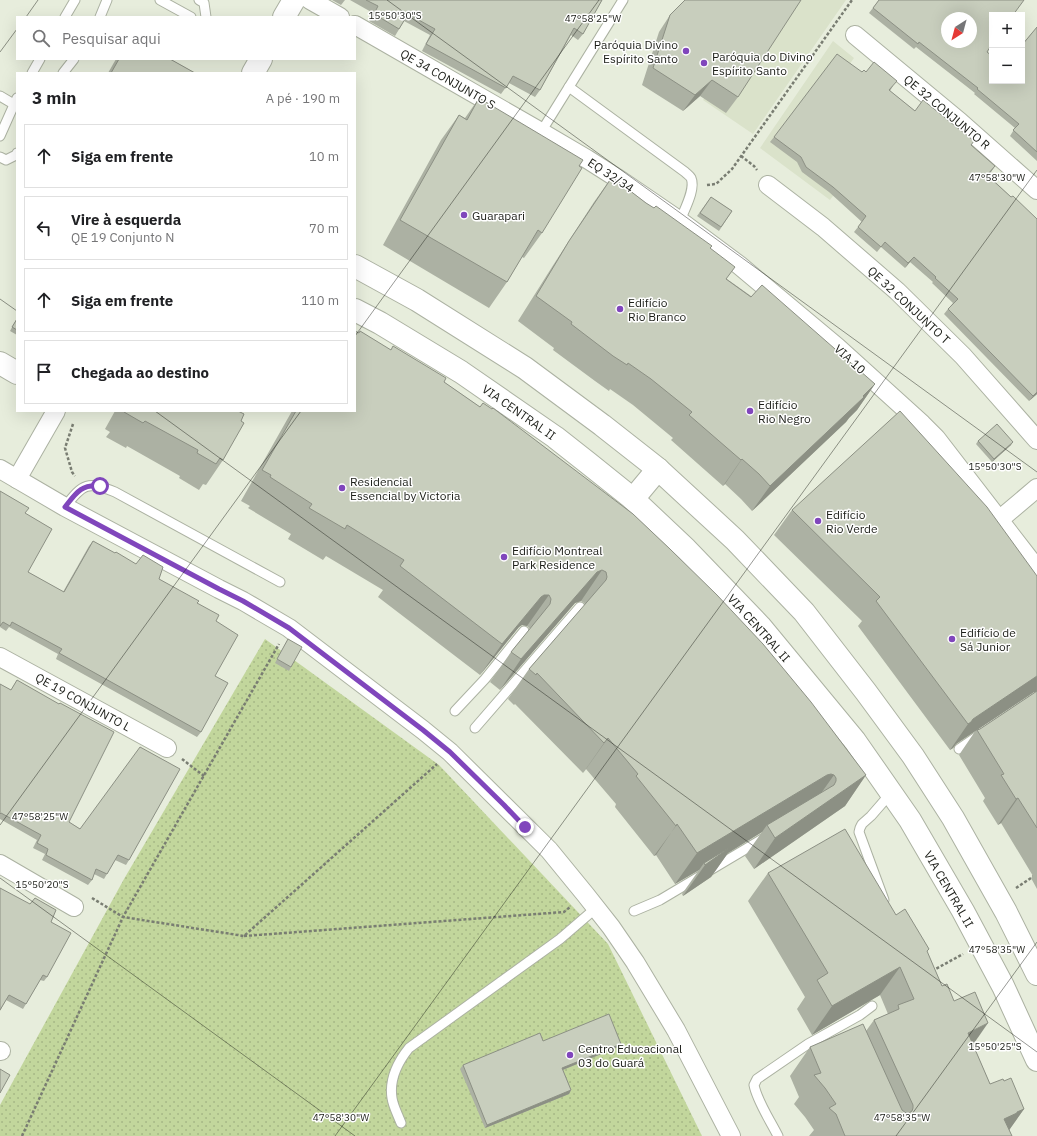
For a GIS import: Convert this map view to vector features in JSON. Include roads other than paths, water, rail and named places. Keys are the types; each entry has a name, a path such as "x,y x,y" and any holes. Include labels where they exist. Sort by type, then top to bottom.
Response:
{"street":[{"path":"285,16 294,0"},
{"path":"310,0 338,16"},
{"name":"QE 34 CONJUNTO S","path":"356,27 541,132"},
{"name":"QE 32 CONJUNTO R","path":"855,35 960,122 1037,190"},
{"path":"254,72 260,60"},
{"name":"EQ 32/34","path":"541,132 620,180 680,221"},
{"name":"QE 32 CONJUNTO T","path":"768,185 824,227 897,291 963,356 1037,440"},
{"name":"VIA 10","path":"680,221 739,265 837,347 922,424 936,438 1037,568"},
{"path":"356,267 417,300 525,368 658,469 735,540 804,612 913,756 953,818 1006,912 1037,974"},
{"name":"VIA CENTRAL II","path":"356,311 380,323 461,372 555,437 633,499 686,549 760,626 855,741 910,820 963,911 1003,986 1037,1060"},
{"path":"0,363 16,372"},
{"path":"17,479 64,414"},
{"path":"0,469 65,507 243,601 289,628 450,752 549,850 611,927 635,962 676,1030 731,1136"},
{"path":"633,499 658,469"},
{"path":"999,520 1037,488"},
{"name":"QE 19 CONJUNTO L","path":"0,657 167,748"},
{"path":"0,864 74,907"}],"lane":[{"path":"66,16 75,0"},
{"path":"100,16 107,0"},
{"path":"160,0 190,16"},
{"path":"199,0 204,3 206,16"},
{"path":"541,132 623,0"},
{"path":"33,72 39,60"},
{"path":"64,72 73,60"},
{"path":"569,87 691,178 693,185 680,221"},
{"path":"0,96 16,103 0,136"},
{"path":"0,157 6,160 16,155"},
{"path":"65,507 74,495 83,488 91,485 100,486 115,492 280,582"},
{"path":"475,728 580,607"},
{"path":"455,711 485,679 524,631"},
{"path":"959,749 985,731"},
{"path":"888,909 859,832 862,824 891,793"},
{"path":"634,911 660,900 769,835"},
{"path":"401,1122 392,1099 391,1086 394,1072 408,1048 560,939 596,908"},
{"path":"778,1136 755,1093 754,1085 757,1079 808,1044 840,1031 872,1006"}],"place":[{"name":"Paróquia Divino Espírito Santo","path":"686,51"},
{"name":"Paróquia do Divino Espírito Santo","path":"704,63"},
{"name":"Guarapari","path":"464,215"},
{"name":"Edifício Rio Branco","path":"620,309"},
{"name":"Edifício Rio Negro","path":"750,411"},
{"name":"Residencial Essencial by Victoria","path":"342,488"},
{"name":"Edifício Rio Verde","path":"818,521"},
{"name":"Edifício Montreal Park Residence","path":"504,557"},
{"name":"Edifício de Sá Junior","path":"952,639"},
{"name":"Centro Educacional 03 do Guará","path":"570,1055"}]}
